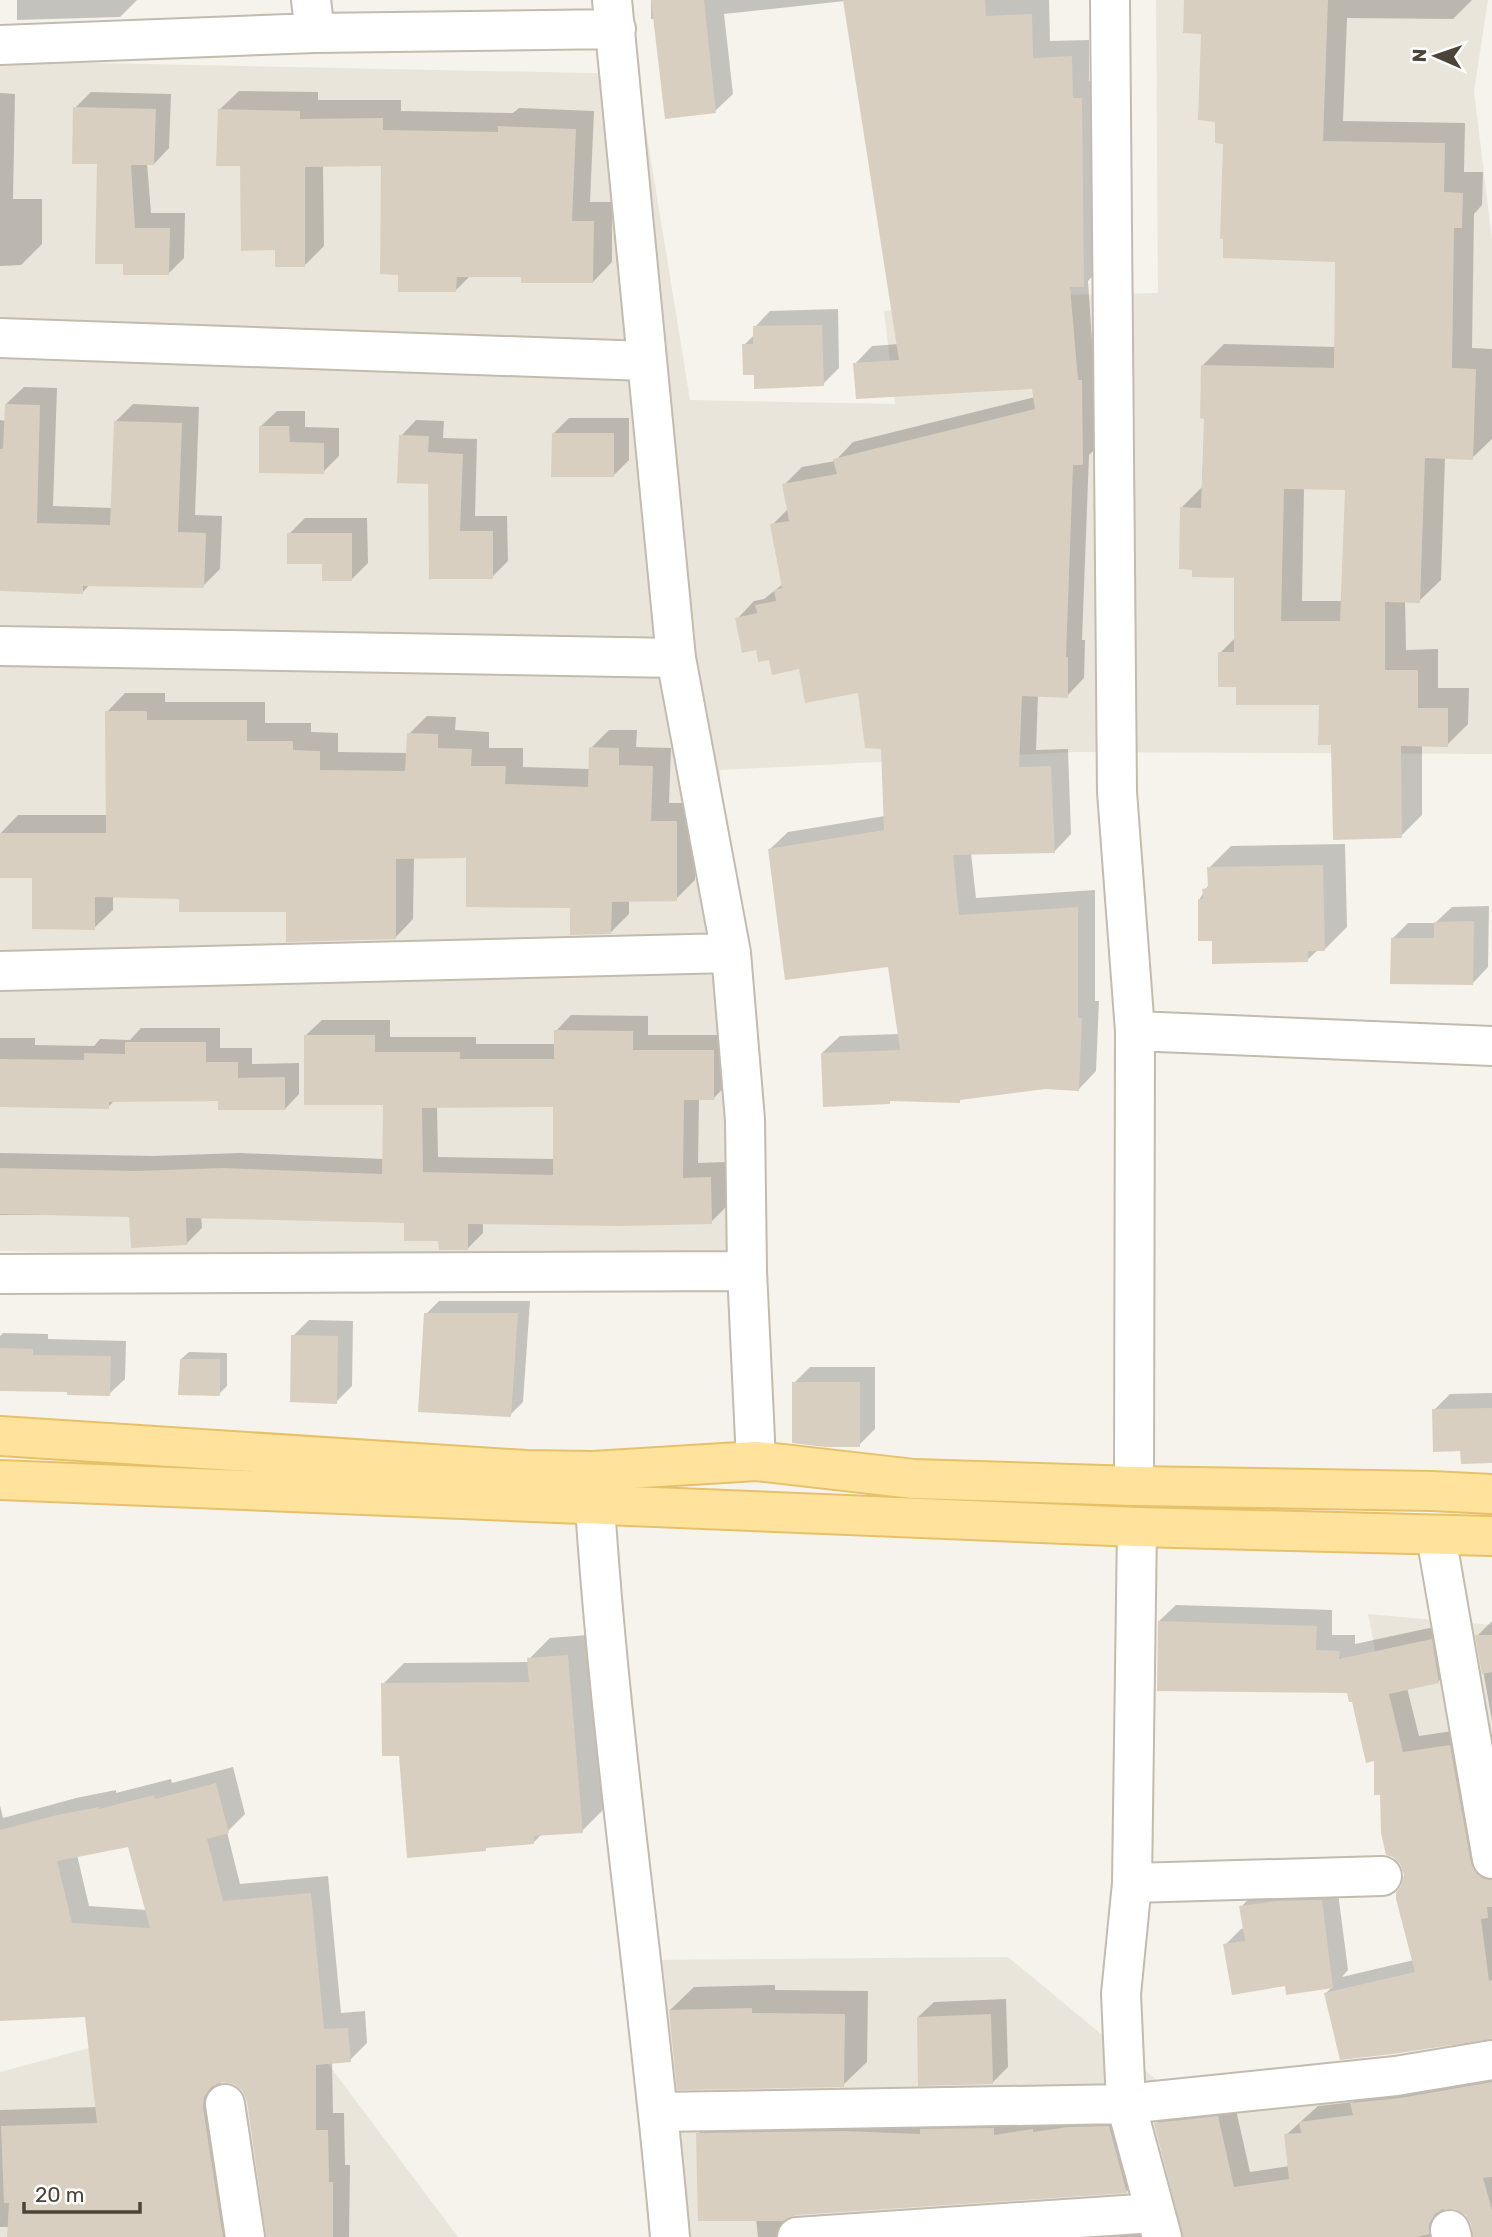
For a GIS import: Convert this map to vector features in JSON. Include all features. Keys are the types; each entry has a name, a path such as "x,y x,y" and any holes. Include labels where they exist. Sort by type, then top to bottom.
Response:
{"main road":[{"path":"0,1437 526,1470 593,1471 756,1461 914,1479 1492,1494"},
{"path":"0,1480 1137,1527 1492,1536"}],"street":[{"path":"1110,0 1117,792 1135,1031 1134,1486"},
{"path":"0,45 313,16 614,15 676,658 731,953 745,1120 747,1271 756,1461"},
{"path":"0,338 646,361"},
{"path":"0,646 676,658"},
{"path":"0,971 731,953"},
{"path":"1135,1031 1492,1046"},
{"path":"0,1273 747,1271"},
{"path":"595,1506 670,2237"},
{"path":"797,2237 1158,2225 1126,2104 1121,1994 1132,1883 1137,1527"},
{"path":"1436,1536 1492,1859"},
{"path":"1132,1883 1382,1876"},
{"path":"659,2112 1126,2104 1396,2076 1492,2060"},
{"path":"225,2104 245,2237"}],"shaded area":[{"path":"1156,0 1488,0 1474,91 1492,240 1492,754 1076,752 720,770 738,1267 0,1251 0,61 637,74 690,400 895,404 884,311 1004,296 1158,293"},
{"path":"1368,1614 1492,1625 1492,2237 671,2237 646,1960 1008,1957 1170,2091 1455,2054"},
{"path":"278,1997 458,2237 0,2237 0,2072"}],"building":[{"path":"651,0 704,0 716,113 665,119"},
{"path":"843,0 985,0 986,16 1032,14 1033,58 1072,56 1073,98 1082,98 1084,287 1070,287 1078,380 1082,380 1083,465 1073,465 1066,657 1068,698 1022,696 1019,767 1051,766 1055,853 953,855 959,915 1078,907 1078,1018 1082,1018 1079,1091 1045,1089 960,1100 960,1103 890,1101 890,1104 823,1107 821,1053 900,1050 888,967 785,980 768,849 884,830 881,749 865,748 858,693 805,703 799,669 772,675 769,660 758,662 756,650 742,653 735,618 757,613 755,605 776,601 774,590 782,588 770,524 789,521 782,484 837,474 833,459 1035,409 1032,389 856,399 853,363 899,360"},
{"path":"1184,0 1328,0 1323,141 1445,143 1444,192 1463,193 1462,228 1454,228 1452,368 1476,369 1473,460 1425,458 1420,603 1385,602 1385,670 1418,670 1418,708 1448,708 1448,747 1401,746 1402,838 1333,840 1331,745 1318,745 1319,705 1236,705 1236,687 1218,687 1218,652 1234,652 1234,578 1192,577 1192,570 1179,569 1180,507 1201,508 1204,419 1200,418 1201,365 1334,368 1335,262 1223,258 1223,239 1220,239 1223,144 1215,143 1215,122 1198,120 1201,34 1183,33","holes":["1284,489 1345,490 1340,621 1281,621"]},
{"path":"73,107 156,109 154,165 131,165 135,228 170,228 169,275 123,275 123,264 95,264 97,164 72,164"},
{"path":"218,109 300,111 300,119 383,118 383,130 498,132 498,126 576,129 572,221 594,221 593,283 521,283 521,277 457,277 456,292 398,292 398,275 380,274 381,166 305,167 305,267 275,267 275,250 241,251 240,166 216,166"},
{"path":"822,325 824,386 754,389 754,375 743,375 742,344 753,344 753,326"},
{"path":"5,404 40,405 37,523 110,525 114,421 182,423 178,532 206,533 204,588 83,586 83,594 0,591 0,449 3,449"},
{"path":"259,426 289,426 290,442 324,443 324,474 259,473"},
{"path":"552,433 614,433 614,477 551,477"},
{"path":"399,435 429,436 428,452 463,454 460,531 493,531 493,579 429,579 428,484 397,483"},
{"path":"287,533 352,533 352,581 322,581 322,564 287,564"},
{"path":"105,711 147,711 147,720 247,720 247,741 293,741 293,750 320,751 320,770 405,771 407,733 438,734 438,748 472,749 471,766 506,766 505,784 588,787 589,747 619,748 619,765 653,766 651,821 677,821 677,901 612,902 611,934 570,935 570,908 466,907 466,858 396,859 396,939 286,942 286,912 179,912 179,899 95,897 95,930 32,929 32,878 0,878 0,833 106,833"},
{"path":"1323,865 1325,951 1308,951 1308,962 1212,964 1212,941 1198,941 1198,899 1203,899 1202,889 1208,888 1207,867"},
{"path":"1474,921 1473,985 1390,984 1391,938 1434,938 1434,922"},
{"path":"554,1030 633,1031 633,1050 714,1050 714,1100 684,1100 683,1178 711,1177 712,1224 468,1224 468,1250 439,1250 438,1241 404,1241 404,1223 186,1218 187,1245 131,1248 129,1217 0,1214 0,1168 136,1171 223,1168 382,1174 383,1105 304,1105 304,1035 375,1035 375,1052 460,1052 460,1059 554,1059","holes":["553,1107 553,1175 423,1172 422,1108"]},
{"path":"125,1042 206,1042 206,1062 238,1062 238,1078 285,1077 285,1110 218,1110 218,1101 109,1102 109,1109 0,1107 0,1059 84,1060 84,1053 125,1054"},
{"path":"424,1313 518,1313 511,1417 418,1412"},
{"path":"291,1335 338,1336 337,1404 290,1402"},
{"path":"0,1348 33,1349 33,1355 111,1356 110,1396 0,1391"},
{"path":"180,1359 220,1359 220,1396 178,1395"},
{"path":"792,1382 860,1382 860,1447 792,1443"},
{"path":"1492,1408 1492,1463 1461,1464 1460,1451 1433,1452 1432,1409"},
{"path":"1158,1621 1317,1626 1316,1650 1340,1651 1339,1659 1432,1639 1439,1683 1389,1694 1403,1752 1450,1745 1471,1863 1476,1873 1484,1879 1492,1880 1492,1907 1487,1907 1488,1918 1481,1919 1489,1981 1492,1980 1492,2039 1340,2060 1324,1993 1415,1972 1396,1899 1404,1875 1400,1864 1393,1857 1386,1855 1381,1833 1380,1795 1374,1795 1374,1761 1366,1763 1352,1702 1349,1702 1347,1693 1157,1691"},
{"path":"1475,1635 1492,1635 1492,1672 1482,1674"},
{"path":"568,1655 583,1833 534,1836 534,1844 486,1848 486,1851 407,1858 399,1756 382,1756 381,1683 529,1682 527,1658"},
{"path":"216,1783 229,1833 207,1839 223,1901 311,1893 324,2029 348,2028 351,2062 316,2065 316,2130 328,2130 329,2182 333,2182 333,2237 266,2237 247,2101 242,2090 234,2084 222,2082 211,2087 204,2097 203,2107 223,2237 7,2237 9,2203 4,2203 1,2126 97,2123 85,2017 0,2021 0,1830 154,1795 155,1799","holes":["128,1847 150,1928 72,1923 57,1861"]},
{"path":"1322,1900 1333,1988 1286,1995 1285,1986 1232,1995 1223,1944 1245,1941 1239,1906 1277,1901"},
{"path":"752,2008 752,2013 845,2014 844,2087 677,2090 669,2010"},
{"path":"991,2014 993,2084 918,2086 917,2017"},
{"path":"1492,2082 1492,2177 1483,2178 1492,2210 1492,2237 1473,2237 1466,2215 1455,2209 1443,2209 1435,2214 1429,2224 1429,2234 1416,2237 1183,2237 1154,2123 1218,2116 1234,2187 1289,2179 1284,2134 1301,2133 1299,2122 1353,2115 1350,2103 1400,2098"},
{"path":"1109,2126 1127,2193 796,2215 783,2221 698,2221 696,2133 844,2131 920,2134 920,2129 994,2128 994,2135 1033,2129 1033,2132 1068,2127"}]}
